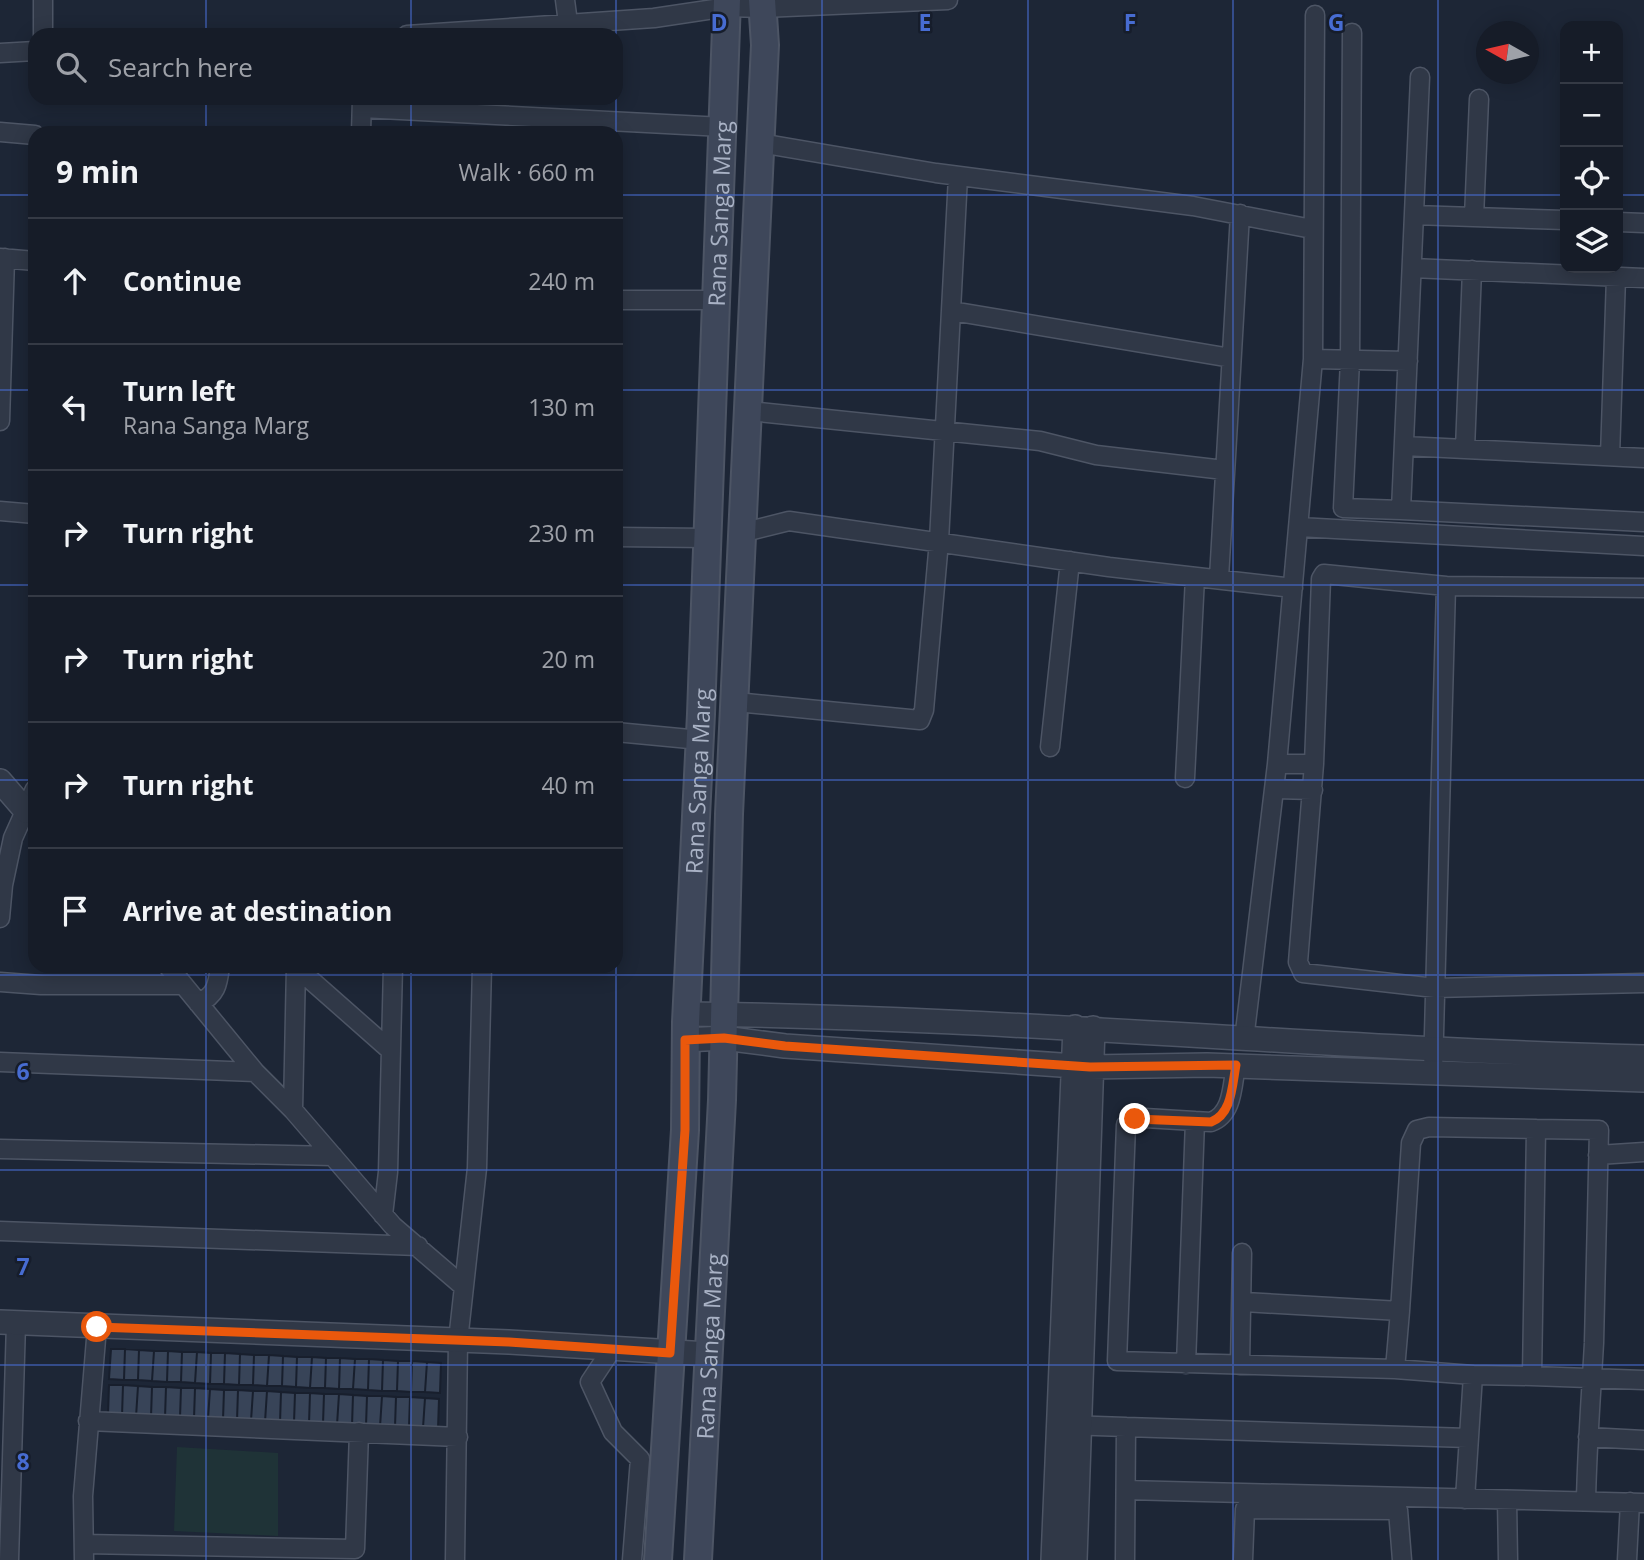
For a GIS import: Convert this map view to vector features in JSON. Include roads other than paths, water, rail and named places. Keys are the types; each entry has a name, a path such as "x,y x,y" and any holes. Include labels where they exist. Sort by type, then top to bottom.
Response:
{"main road":[{"name":"Rana Sanga Marg","path":"658,1560 685,1130 685,1040 700,740 727,3"},
{"name":"Rana Sanga Marg","path":"698,1560 725,1026 729,814 745,532 765,46 763,4"}],"street":[{"path":"43,0 43,28"},
{"path":"565,0 568,23"},
{"path":"501,28 568,23 727,3 948,0"},
{"path":"1244,1040 1275,789 1312,359 1315,15"},
{"path":"1352,33 1350,359 1343,508 1644,522"},
{"path":"0,53 28,51"},
{"path":"1401,510 1420,77"},
{"path":"1474,217 1479,99"},
{"path":"362,105 362,126"},
{"path":"392,105 723,127"},
{"path":"0,132 28,134"},
{"path":"760,143 958,176 1240,214 1312,229"},
{"path":"736,702 920,720 924,710 939,541 958,176"},
{"path":"1219,578 1240,214"},
{"path":"1414,215 1560,220"},
{"path":"1623,222 1644,223"},
{"path":"0,421 2,258 28,260"},
{"path":"1412,268 1644,278"},
{"path":"1465,449 1472,270"},
{"path":"1610,456 1616,277"},
{"path":"623,300 716,300"},
{"path":"952,311 1231,358"},
{"path":"1312,359 1408,361"},
{"path":"749,411 1040,441 1096,455 1224,470"},
{"path":"1404,446 1644,458"},
{"path":"0,511 28,513"},
{"path":"745,532 789,521 1070,561 1293,587"},
{"path":"1298,527 1644,546"},
{"path":"623,537 707,538"},
{"path":"1050,747 1070,561"},
{"path":"1644,588 1446,586 1324,574 1321,579 1313,790 1299,970 1303,973 1435,988 1644,984"},
{"path":"1185,778 1195,577"},
{"path":"1434,1060 1446,586"},
{"path":"623,733 700,740"},
{"path":"1277,764 1314,764"},
{"path":"0,781 18,827"},
{"path":"1275,789 1313,790"},
{"path":"0,918 3,886 18,827 28,805"},
{"path":"174,973 255,1072 293,1110 383,1215 464,1287"},
{"path":"198,1003 208,999 218,986 219,973"},
{"path":"293,1110 296,973"},
{"path":"304,973 389,1049"},
{"path":"383,1215 388,1172 393,973"},
{"path":"455,1560 458,1341 477,1168 482,973"},
{"path":"0,982 41,985 183,985"},
{"path":"686,1014 785,1046 1082,1066 1644,1057"},
{"path":"685,1040 725,1026 1084,1028 1244,1040 1644,1080"},
{"path":"1075,1560 1070,1425 1084,1028"},
{"path":"0,1062 255,1072"},
{"path":"1236,1065 1226,1111 1220,1119 1211,1122 1145,1118 1126,1125 1117,1361 1644,1380"},
{"path":"1185,1364 1195,1121"},
{"path":"1395,1369 1410,1143 1417,1130 1429,1127 1599,1130 1586,1501"},
{"path":"1532,1376 1536,1129"},
{"path":"0,1149 333,1156"},
{"path":"1598,1155 1644,1152"},
{"path":"0,1231 418,1246"},
{"path":"1240,1365 1244,1302 1242,1253"},
{"path":"1244,1302 1400,1311"},
{"path":"9,1560 8,1322 708,1354"},
{"path":"97,1327 88,1420 84,1552 355,1549 359,1433"},
{"path":"612,1349 590,1382 613,1432 640,1459 632,1560"},
{"path":"1465,1499 1473,1375"},
{"path":"88,1420 458,1437"},
{"path":"1070,1425 1468,1438"},
{"path":"1053,1560 1070,1425"},
{"path":"1125,1560 1126,1427"},
{"path":"1588,1437 1644,1440"},
{"path":"1126,1490 1637,1503 1628,1560"},
{"path":"1507,1500 1508,1560"},
{"path":"1243,1560 1245,1509 1398,1510 1402,1560"}]}
